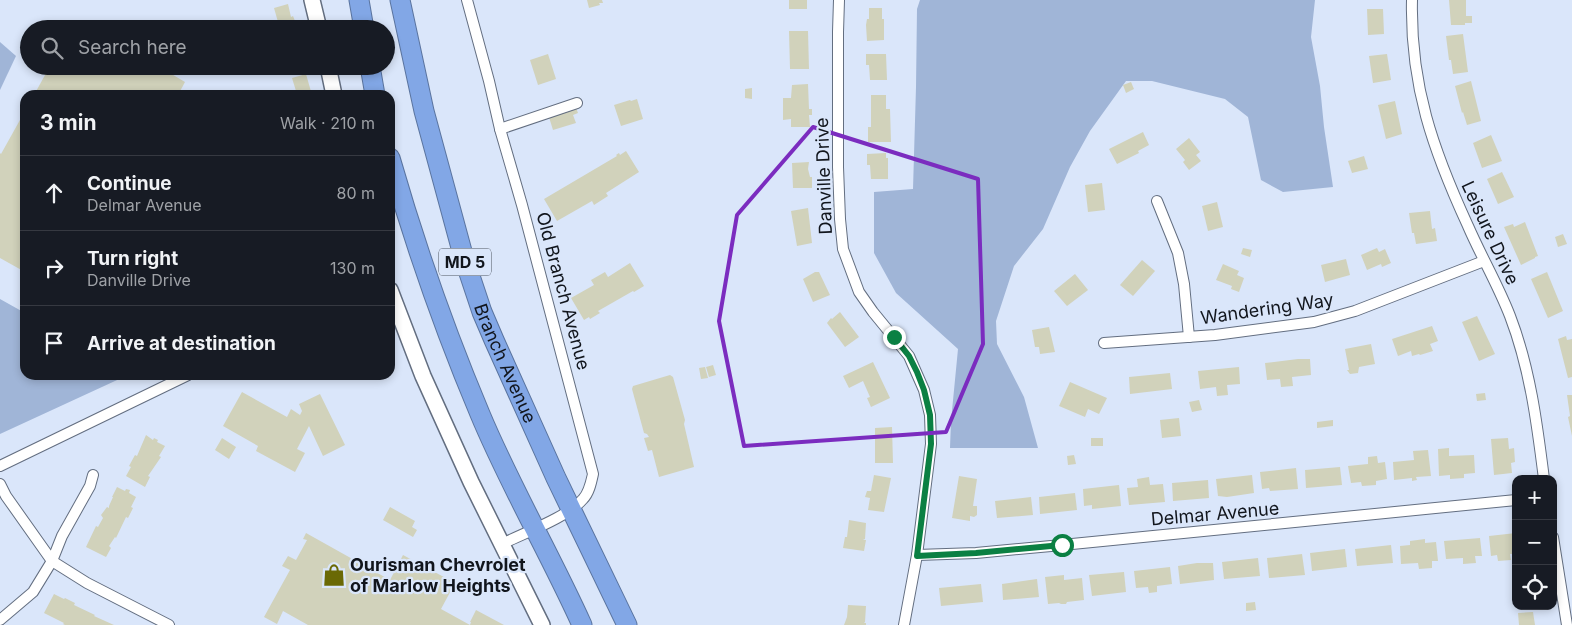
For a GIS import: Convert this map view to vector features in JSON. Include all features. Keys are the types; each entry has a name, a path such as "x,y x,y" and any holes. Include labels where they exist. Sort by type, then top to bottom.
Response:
{"highway":[{"path":"359,0 362,20"},
{"name":"Branch Avenue","path":"400,0 424,111 462,255 494,340 627,625"},
{"path":"372,75 374,90"},
{"name":"MD 5","path":"395,176 425,270 480,416 582,625"}],"street":[{"path":"312,0 317,20"},
{"name":"Old Branch Avenue","path":"467,0 593,474 591,485 585,498 572,510 502,544"},
{"name":"Danville Drive","path":"839,0 838,167 843,249 859,292 909,356 924,390 930,415 931,444 917,556 904,625"},
{"name":"Leisure Drive","path":"1412,0 1411,28 1415,65 1425,114 1436,151 1509,315 1523,352 1532,393 1543,475"},
{"path":"330,75 333,90"},
{"path":"500,129 577,103"},
{"path":"1157,201 1178,252 1184,284 1189,336"},
{"name":"Wandering Way","path":"1104,343 1215,335 1314,322 1355,311 1484,261"},
{"path":"395,303 423,376 471,482 542,625"},
{"path":"0,466 178,380"},
{"path":"0,620 33,592 52,562 62,536 90,486 93,474"},
{"path":"0,484 6,496 52,562 169,625"},
{"name":"Delmar Avenue","path":"917,556 1062,545 1512,500"},
{"path":"1557,562 1567,625"}],"highlighted area":[{"path":"813,127 978,179 983,344 946,432 744,446 719,321 737,215"}],"shaded area":[{"path":"920,0 1315,0 1311,37 1320,86 1333,187 1283,192 1261,180 1248,117 1225,99 1152,81 1126,81 1090,131 1070,167 1043,229 1014,266 996,321 997,344 1024,397 1038,448 950,448 958,349 896,293 874,253 874,192 913,189 917,9"},
{"path":"0,42 16,56 0,90"},
{"path":"0,299 20,310 20,380 117,380 0,434"}],"building":[{"path":"587,0 602,0 603,3 589,8"},
{"path":"789,0 807,0 807,9 789,9"},
{"path":"1449,0 1466,0 1466,16 1472,16 1472,23 1451,25"},
{"path":"288,4 291,17 293,16 295,20 277,20 274,8"},
{"path":"869,8 882,8 884,40 867,41 866,25 867,19 869,19"},
{"path":"1367,9 1383,9 1384,34 1368,35"},
{"path":"789,31 808,31 809,69 790,69"},
{"path":"1463,34 1468,72 1453,74 1446,36"},
{"path":"548,54 556,79 538,85 530,60"},
{"path":"866,54 886,54 887,80 870,80 869,65 866,65"},
{"path":"1387,54 1391,80 1373,83 1369,56"},
{"path":"45,75 173,75 185,82 181,90 37,90"},
{"path":"306,75 311,90 296,90 292,78"},
{"path":"1471,81 1481,121 1467,125 1455,86"},
{"path":"1131,82 1134,89 1126,93 1123,85"},
{"path":"808,84 809,109 812,109 812,115 809,115 810,127 791,127 791,119 783,120 783,98 791,98 792,85"},
{"path":"752,88 752,99 745,98 745,89"},
{"path":"871,95 886,95 886,109 890,109 891,142 868,142 868,127 871,127"},
{"path":"637,99 643,119 621,126 614,105"},
{"path":"1395,101 1402,134 1386,139 1378,105"},
{"path":"575,105 578,113 573,115 576,123 553,130 548,114"},
{"path":"20,120 20,269 0,258 1,154"},
{"path":"1143,132 1149,145 1138,151 1139,153 1117,164 1109,149"},
{"path":"1491,135 1502,161 1482,168 1473,143"},
{"path":"1189,138 1200,152 1196,155 1201,161 1189,170 1183,162 1185,160 1176,149"},
{"path":"626,151 639,172 606,193 608,196 594,205 592,201 557,221 544,199 617,156 619,153 620,155"},
{"path":"886,153 886,158 888,158 888,179 871,179 870,165 867,165 867,154"},
{"path":"1364,156 1368,169 1352,173 1348,161"},
{"path":"809,162 808,169 810,177 812,177 812,188 793,188 792,163"},
{"path":"1502,172 1514,197 1498,204 1487,179"},
{"path":"1102,183 1105,210 1088,212 1085,185"},
{"path":"1217,202 1223,227 1208,231 1202,206"},
{"path":"808,208 812,243 797,246 791,211"},
{"path":"1430,211 1432,229 1435,228 1437,241 1416,244 1409,213"},
{"path":"1525,222 1538,256 1521,265 1504,227 1513,224 1514,227"},
{"path":"1563,234 1567,244 1558,247 1555,237"},
{"path":"1243,248 1252,250 1250,257 1241,254"},
{"path":"1377,248 1379,252 1385,249 1391,263 1382,267 1381,264 1367,270 1361,255"},
{"path":"1346,259 1350,275 1325,282 1321,265"},
{"path":"1142,260 1155,271 1133,296 1120,285"},
{"path":"630,263 644,286 598,311 600,313 590,319 589,317 584,320 571,298 594,285 591,280 605,272 608,277"},
{"path":"1223,264 1239,271 1237,275 1244,278 1239,292 1231,289 1232,286 1216,280"},
{"path":"815,272 819,272 830,295 813,302 803,279"},
{"path":"1547,272 1563,311 1548,318 1531,279"},
{"path":"1075,274 1088,290 1067,306 1054,291"},
{"path":"840,312 859,337 845,347 827,323"},
{"path":"1477,316 1495,354 1479,361 1462,322"},
{"path":"1432,326 1438,341 1430,344 1433,351 1412,356 1411,351 1398,356 1392,339"},
{"path":"1049,327 1055,352 1040,354 1039,347 1035,347 1032,330"},
{"path":"1566,336 1567,340 1572,339 1572,377 1568,378 1558,339"},
{"path":"1371,344 1375,364 1359,367 1358,373 1350,374 1347,370 1349,370 1345,349"},
{"path":"1310,359 1311,375 1292,377 1293,386 1281,387 1280,379 1267,380 1265,363"},
{"path":"873,362 890,398 871,407 867,398 870,397 863,381 849,388 843,376"},
{"path":"713,365 716,375 709,377 706,367"},
{"path":"705,367 708,378 701,379 699,368"},
{"path":"1239,367 1240,384 1227,385 1228,395 1217,396 1216,387 1200,389 1198,371"},
{"path":"1170,373 1172,389 1130,394 1129,377"},
{"path":"670,375 673,377 685,420 684,424 694,467 659,477 652,450 648,451 644,438 649,437 644,433 632,389 633,386"},
{"path":"1070,382 1107,398 1099,414 1088,409 1085,417 1059,406"},
{"path":"242,392 287,417 291,409 300,415 302,411 299,404 320,394 345,445 323,456 309,426 297,449 305,453 295,472 256,451 258,446 223,426"},
{"path":"1485,393 1486,400 1477,401 1476,394"},
{"path":"1567,395 1572,395 1572,436 1568,417 1570,416"},
{"path":"1199,400 1202,410 1192,412 1189,402"},
{"path":"1179,418 1181,436 1162,438 1160,420"},
{"path":"1333,420 1333,426 1317,428 1317,422"},
{"path":"892,427 893,463 875,463 875,428"},
{"path":"146,435 153,440 154,438 158,440 157,442 165,446 159,456 161,457 148,476 150,477 145,487 126,476 131,467 129,466 135,455 137,456"},
{"path":"222,438 236,447 229,459 215,450"},
{"path":"1091,438 1103,438 1103,446 1091,446"},
{"path":"1508,438 1509,449 1514,448 1515,462 1511,463 1512,473 1494,475 1491,439"},
{"path":"1449,448 1449,456 1474,455 1475,473 1464,474 1464,478 1450,479 1450,475 1439,476 1438,449"},
{"path":"1428,450 1431,476 1416,477 1417,480 1412,481 1412,478 1394,480 1393,462 1414,460 1413,451"},
{"path":"1074,455 1076,464 1068,465 1067,456"},
{"path":"1377,456 1378,463 1385,462 1387,479 1376,481 1376,485 1362,486 1361,482 1351,483 1348,466 1368,464 1368,457"},
{"path":"1340,467 1342,485 1306,488 1305,470"},
{"path":"1296,468 1298,489 1270,491 1269,488 1262,489 1260,472"},
{"path":"874,475 891,478 884,512 868,510 870,498 865,497 867,491 871,491"},
{"path":"1252,475 1254,493 1227,497 1218,496 1216,479"},
{"path":"959,476 977,479 973,506 977,506 977,515 974,517 970,516 970,521 952,518"},
{"path":"1149,477 1150,485 1163,484 1165,502 1129,505 1127,488 1138,487 1137,479"},
{"path":"1208,480 1209,498 1173,501 1172,483"},
{"path":"1119,485 1121,506 1092,509 1092,505 1084,506 1083,489"},
{"path":"117,487 125,491 126,489 130,490 129,493 136,497 128,518 126,517 116,538 109,546 111,548 106,557 86,547 96,526 98,527 103,518 101,515 107,507 109,508"},
{"path":"1075,493 1077,510 1040,514 1039,497"},
{"path":"1031,497 1033,515 997,518 995,501"},
{"path":"390,507 415,521 412,527 417,530 413,537 383,520"},
{"path":"849,520 866,523 865,539 863,540 866,540 864,551 843,548 845,537 847,537"},
{"name":"Ourisman Chevrolet of Marlow Heights","path":"306,533 390,580 403,555 455,583 441,609 470,625 308,625 283,611 277,624 264,617 290,570 282,566 288,556 296,560 307,540 303,539"},
{"path":"1512,533 1511,560 1498,561 1497,555 1491,556 1489,536"},
{"path":"1480,538 1482,556 1475,556 1476,563 1463,564 1463,558 1446,559 1444,541"},
{"path":"1425,539 1425,543 1436,542 1438,561 1432,561 1432,568 1419,569 1418,563 1401,564 1400,546 1410,545 1410,541"},
{"path":"1391,545 1393,563 1357,566 1355,549"},
{"path":"1345,549 1347,567 1312,571 1310,553"},
{"path":"1302,554 1305,575 1269,578 1267,558"},
{"path":"1258,558 1260,576 1224,579 1222,562"},
{"path":"1213,563 1214,580 1180,584 1178,566"},
{"path":"1170,567 1172,584 1157,586 1157,592 1149,593 1148,587 1136,588 1134,571"},
{"path":"1124,572 1126,592 1092,596 1089,575"},
{"path":"1064,575 1064,580 1082,578 1084,600 1067,602 1066,604 1048,604 1045,577"},
{"path":"1037,579 1039,597 1003,600 1002,584"},
{"path":"981,584 983,602 941,606 939,588"},
{"path":"54,594 75,603 74,605 114,625 63,624 44,613"},
{"path":"1255,602 1256,610 1246,611 1246,603"},
{"path":"848,605 866,606 864,623 866,625 844,625"},
{"path":"476,610 504,625 470,625"},
{"path":"1533,612 1535,625 1519,625 1518,613"}],"place":[{"name":"Ourisman Chevrolet of Marlow Heights","path":"334,575"}],"route":[{"path":"894,337 909,356 917,372 930,415 931,444 917,556 1062,545"}]}
